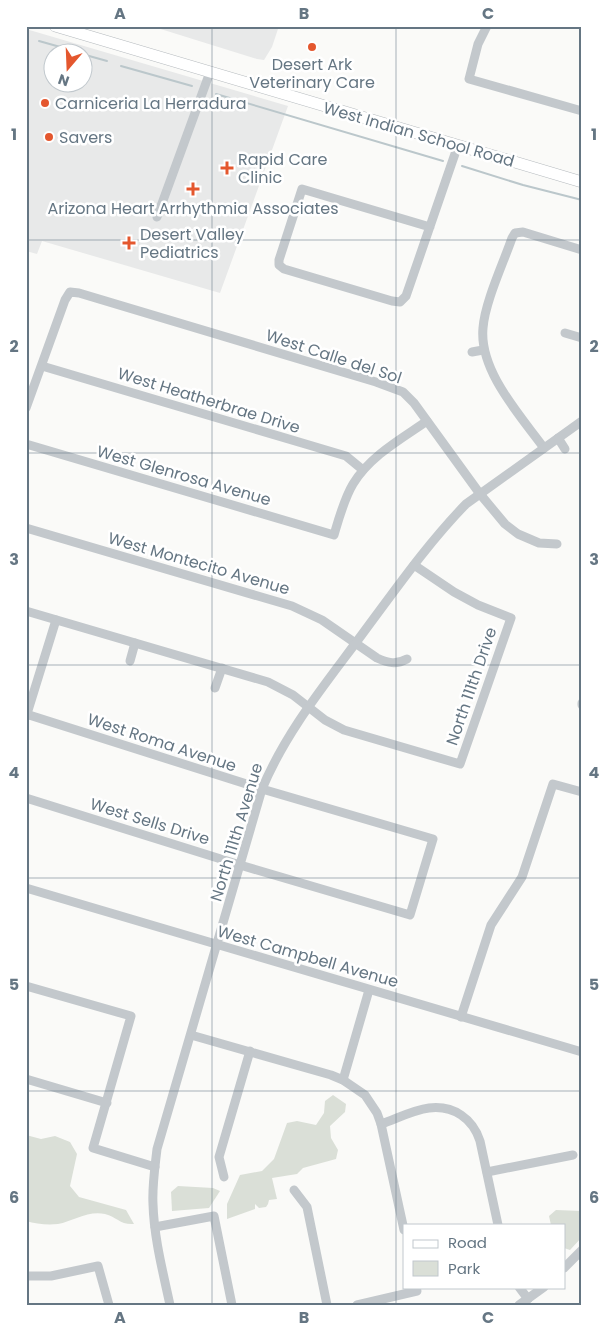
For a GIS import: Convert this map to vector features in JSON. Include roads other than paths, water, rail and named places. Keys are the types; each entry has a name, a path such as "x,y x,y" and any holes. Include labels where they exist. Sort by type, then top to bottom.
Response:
{"main road":[{"name":"West Indian School Road","path":"55,26 582,182"}],"street":[{"path":"487,26 478,44 469,79 582,111"},
{"path":"157,217 210,72"},
{"path":"430,227 302,189 279,265 284,269 400,302 406,296 430,227 458,145"},
{"path":"544,448 494,377 486,362 483,350 483,328 486,314 515,233 523,232 582,250"},
{"name":"West Calle del Sol","path":"42,366 65,300 70,292 79,293 391,387 402,392 414,403 480,494 505,524 518,534 539,543 557,544"},
{"path":"565,333 582,338"},
{"path":"472,352 483,350"},
{"path":"26,408 42,366"},
{"name":"West Heatherbrae Drive","path":"42,366 346,456 363,470"},
{"path":"363,470 379,455 427,421"},
{"name":"North 111th Avenue","path":"170,1305 155,1227 153,1205 155,1167 161,1135 262,789 274,761 307,707 414,565 453,517 466,504 582,421"},
{"path":"558,438 566,449"},
{"name":"West Glenrosa Avenue","path":"26,444 334,535 352,486 363,470"},
{"name":"West Montecito Avenue","path":"26,528 292,606 322,620 356,644 387,662 398,664 407,659"},
{"name":"North 111th Drive","path":"307,707 325,720 344,730 460,764 511,618 478,605 454,592 414,565"},
{"path":"26,611 268,682 293,695 307,707"},
{"path":"27,716 56,620"},
{"path":"130,661 135,644"},
{"path":"215,688 222,668"},
{"name":"West Roma Avenue","path":"27,716 262,789 433,839 410,915"},
{"path":"461,1017 491,925 522,877 553,784 582,792"},
{"name":"West Sells Drive","path":"26,798 240,865 410,915"},
{"name":"West Campbell Avenue","path":"26,888 217,946 582,1052"},
{"path":"26,986 131,1016 93,1148 155,1167"},
{"path":"343,1080 369,990"},
{"path":"191,1035 331,1075 343,1080 365,1095 381,1124 403,1225"},
{"path":"224,1177 219,1157 250,1051"},
{"path":"26,1079 107,1103"},
{"path":"381,1124 430,1108 447,1109 459,1113 476,1130 498,1224"},
{"path":"487,1172 573,1155"},
{"path":"294,1190 307,1207 326,1305"},
{"path":"155,1227 214,1216 232,1305"},
{"path":"566,1266 582,1250"},
{"path":"26,1276 51,1276 98,1266 109,1305"},
{"path":"520,1288 523,1302 543,1288"},
{"path":"357,1305 417,1289"}],"waterway":[{"path":"92,57 107,61"},
{"path":"121,66 192,86"},
{"path":"216,94 443,161"},
{"path":"462,166 523,185 582,200"}],"place":[{"name":"Desert Ark Veterinary Care","path":"312,47"},
{"name":"Carniceria La Herradura","path":"45,103"},
{"name":"Savers","path":"49,137"},
{"name":"Rapid Care Clinic","path":"227,168"},
{"name":"Arizona Heart Arrhythmia Associates","path":"193,189"},
{"name":"Desert Valley Pediatrics","path":"129,243"}]}
